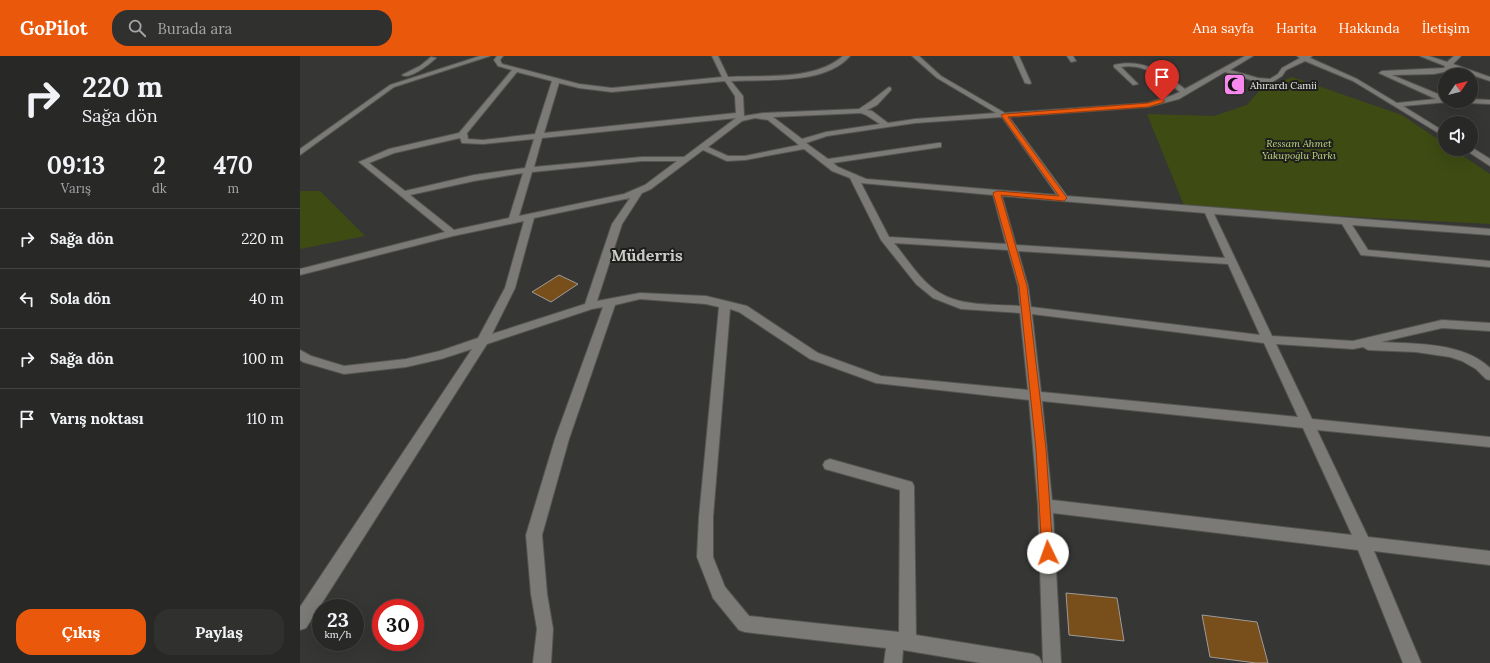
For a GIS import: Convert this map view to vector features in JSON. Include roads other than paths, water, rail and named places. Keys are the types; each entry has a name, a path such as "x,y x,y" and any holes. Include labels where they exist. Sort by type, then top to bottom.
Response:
{"street":[{"path":"452,60 474,56"},
{"path":"392,86 487,56"},
{"path":"500,56 497,60 500,65 579,86 612,90 727,79 803,76 823,71 839,63 847,56"},
{"path":"714,56 738,96 740,117"},
{"path":"915,56 939,77 1004,115 1064,198"},
{"path":"1016,56 1028,83"},
{"path":"1233,56 1240,62"},
{"path":"702,147 727,158 745,158 803,144 826,134 915,121 1148,105 1176,97 1250,56"},
{"path":"1423,56 1490,79"},
{"path":"1396,105 1445,100 1382,73 1434,72 1447,70 1449,64 1458,56"},
{"path":"1225,70 1257,80 1271,81 1280,75 1284,69 1305,57 1355,80 1438,131"},
{"path":"300,153 401,78 422,68 436,58"},
{"path":"1136,84 1116,66 1125,63 1145,66 1157,71 1185,92"},
{"path":"516,69 463,132 465,141 483,142 778,113 861,111 869,113 887,125"},
{"path":"513,220 556,80"},
{"path":"861,111 874,103 889,88"},
{"path":"1478,101 1490,102"},
{"path":"755,116 770,118 835,169 864,181 1208,211 1490,232"},
{"path":"300,272 452,233 626,196 648,187 740,117"},
{"path":"452,233 363,162 392,151 463,135"},
{"path":"826,162 938,146"},
{"path":"1478,155 1490,163"},
{"path":"404,194 474,178 528,170 642,159 686,159"},
{"path":"854,177 886,240 920,282 937,296 961,305 1026,310 1269,340 1436,350 1470,358 1486,369 1490,376"},
{"path":"590,306 617,224 639,191"},
{"path":"997,193 1023,286 1026,310 1045,506 1052,663"},
{"path":"1208,211 1363,543 1412,663"},
{"path":"300,622 483,341 510,288 530,216"},
{"path":"1344,221 1365,253 1490,264"},
{"path":"886,240 1013,249 1232,261"},
{"path":"300,354 307,359 344,370 406,363 441,355 590,306 640,296 706,300 743,309 814,356 880,380 1490,442"},
{"path":"542,663 545,629 539,594 534,535 562,439 610,302"},
{"path":"725,304 706,517 705,557 719,592 745,624 902,641 1033,663"},
{"path":"1353,345 1442,324 1490,327"},
{"path":"830,465 907,486 902,641 893,663"},
{"path":"1045,506 1490,558"}],"place":[{"name":"Ahırardı Camii","path":"1235,85"}],"district":[{"name":"Müderris","path":"647,255"}],"park label":[{"name":"Ressam Ahmet Yakupoğlu Parkı","path":"1299,148"}]}
